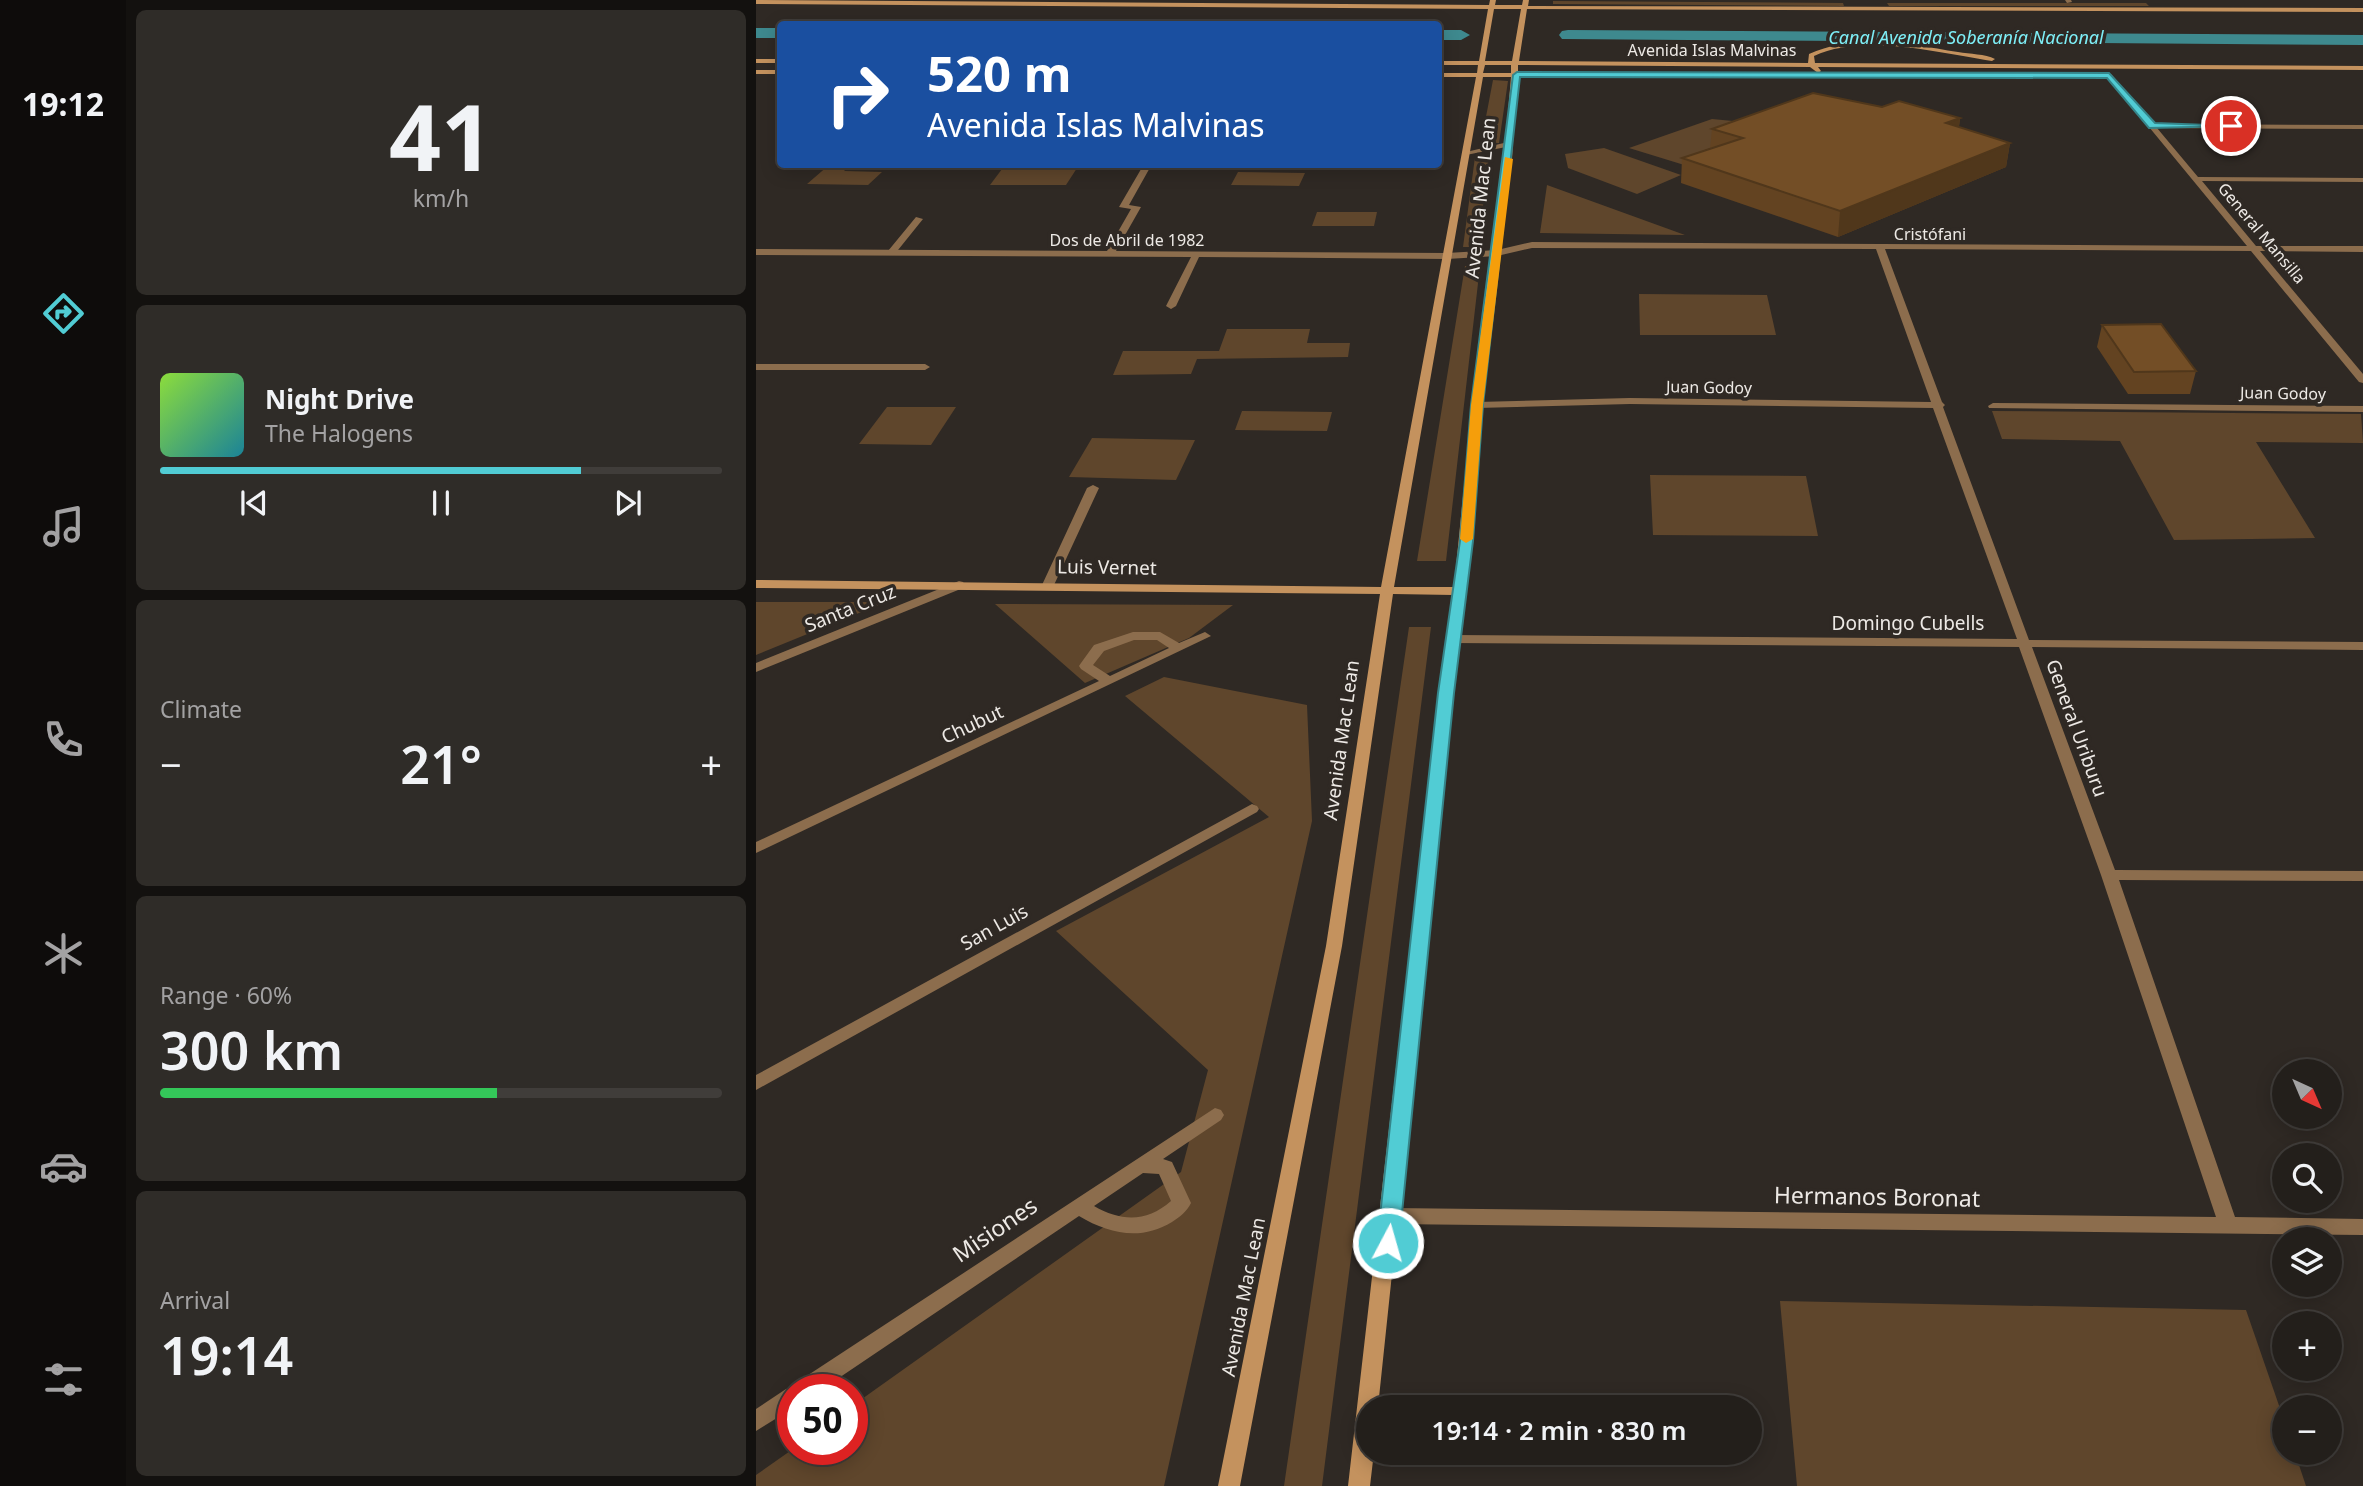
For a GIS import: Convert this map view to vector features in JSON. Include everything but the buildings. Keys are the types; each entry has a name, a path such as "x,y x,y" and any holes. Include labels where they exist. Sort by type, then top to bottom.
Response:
{"main road":[{"path":"1324,0 1344,2"},
{"path":"1678,0 2363,3"},
{"path":"1864,1 1868,7"},
{"path":"756,2 1492,2 2363,10"},
{"name":"Avenida Mac Lean","path":"1229,1486 1334,946 1387,590 1492,2"},
{"path":"2210,2 2218,9"},
{"path":"2258,2 2266,9"},
{"name":"Avenida Mac Lean","path":"1359,1486 1391,1216 1458,591 1466,541 1477,405 1525,3"},
{"path":"1821,74 1812,65 1811,55 1818,50 1857,45 1929,49 2038,66"},
{"path":"756,61 777,61"},
{"name":"Avenida Islas Malvinas","path":"1442,63 2363,68"},
{"path":"756,72 777,72"},
{"name":"Avenida Islas Malvinas","path":"1442,75 2363,76"},
{"name":"Luis Vernet","path":"756,584 1458,591"}],"street":[{"name":"General Mansilla","path":"2109,75 2256,248 2363,380"},
{"path":"2152,126 2363,127"},
{"path":"1466,153 1508,144"},
{"path":"1110,254 1137,207 1123,207 1146,168"},
{"path":"2195,179 2363,180"},
{"path":"891,253 919,219"},
{"name":"Cristófani","path":"1497,253 1532,245 2363,249"},
{"name":"General Uriburu","path":"1881,248 2109,875 2228,1225"},
{"name":"Dos de Abril de 1982","path":"756,252 1447,256 1497,253"},
{"path":"1171,306 1196,255"},
{"path":"756,367 925,367"},
{"name":"Juan Godoy","path":"1477,405 1630,401 1940,405"},
{"name":"Juan Godoy","path":"1993,406 2363,409"},
{"path":"1048,585 1093,488"},
{"name":"Santa Cruz","path":"756,668 958,584"},
{"path":"1109,681 1086,666 1099,648 1133,636 1160,636 1178,648"},
{"name":"Chubut","path":"756,848 1205,636"},
{"name":"Domingo Cubells","path":"1453,639 2363,646"},
{"name":"San Luis","path":"756,1083 1252,808"},
{"path":"2109,875 2363,876"},
{"name":"Misiones","path":"827,1374 1216,1115"},
{"path":"1080,1206 1121,1227 1140,1226 1168,1218 1182,1203 1165,1167 1140,1165"},
{"name":"Hermanos Boronat","path":"1391,1216 2363,1227"},
{"path":"756,1421 777,1407"}],"shaded area":[{"path":"1553,1 1843,3 1844,6 1553,4"},
{"path":"1887,3 2146,3 2149,6 1889,6"},
{"path":"1493,80 1508,81 1499,143 1481,143"},
{"path":"1712,119 1775,125 1694,154 1694,168 1629,148"},
{"path":"1604,148 1681,175 1637,194 1568,168 1565,154"},
{"path":"1475,157 1489,157 1478,247 1463,247"},
{"path":"826,168 882,172 868,185 807,184"},
{"path":"1003,168 1077,168 1066,185 990,185"},
{"path":"1238,172 1305,173 1299,186 1231,185"},
{"path":"1547,185 1685,235 1540,233"},
{"path":"1317,212 1377,212 1374,226 1312,226"},
{"path":"1465,266 1480,266 1446,561 1417,561"},
{"path":"1639,294 1767,295 1776,335 1640,335"},
{"path":"1227,329 1310,329 1307,343 1350,343 1348,357 1197,359 1191,374 1113,375 1123,351 1219,351"},
{"path":"887,407 956,407 931,445 859,444"},
{"path":"1242,411 1332,412 1327,431 1235,430"},
{"path":"1992,411 2361,414 2363,443 2256,442 2315,538 2174,540 2120,441 2002,439"},
{"path":"1092,438 1195,440 1176,480 1069,477"},
{"path":"1650,475 1806,476 1818,536 1653,535"},
{"path":"756,602 886,602 756,655"},
{"path":"995,604 1233,605 1189,638 1085,683"},
{"path":"1409,627 1431,627 1322,1486 1284,1486"},
{"path":"1164,677 1307,705 1312,821 1164,1486 756,1486 756,1475 777,1460 777,1465 868,1465 868,1395 1181,1172 1208,1070 1056,931 1269,817 1125,696"},
{"path":"1780,1301 2246,1310 2275,1395 2272,1395 2272,1465 2299,1465 2306,1486 1797,1486"}],"waterway":[{"name":"Canal Avenida Soberanía Nacional","path":"756,33 777,33"},
{"name":"Canal Avenida Soberanía Nacional","path":"1442,35 1461,35"},
{"name":"Canal Avenida Soberanía Nacional","path":"1568,35 2363,40"}],"slow traffic":[{"path":"1466,539 1477,405 1508,159"}],"route":[{"path":"1388,1243 1446,693 1466,541 1477,405 1495,274 1517,75 2109,75 2152,126 2231,126"}]}
